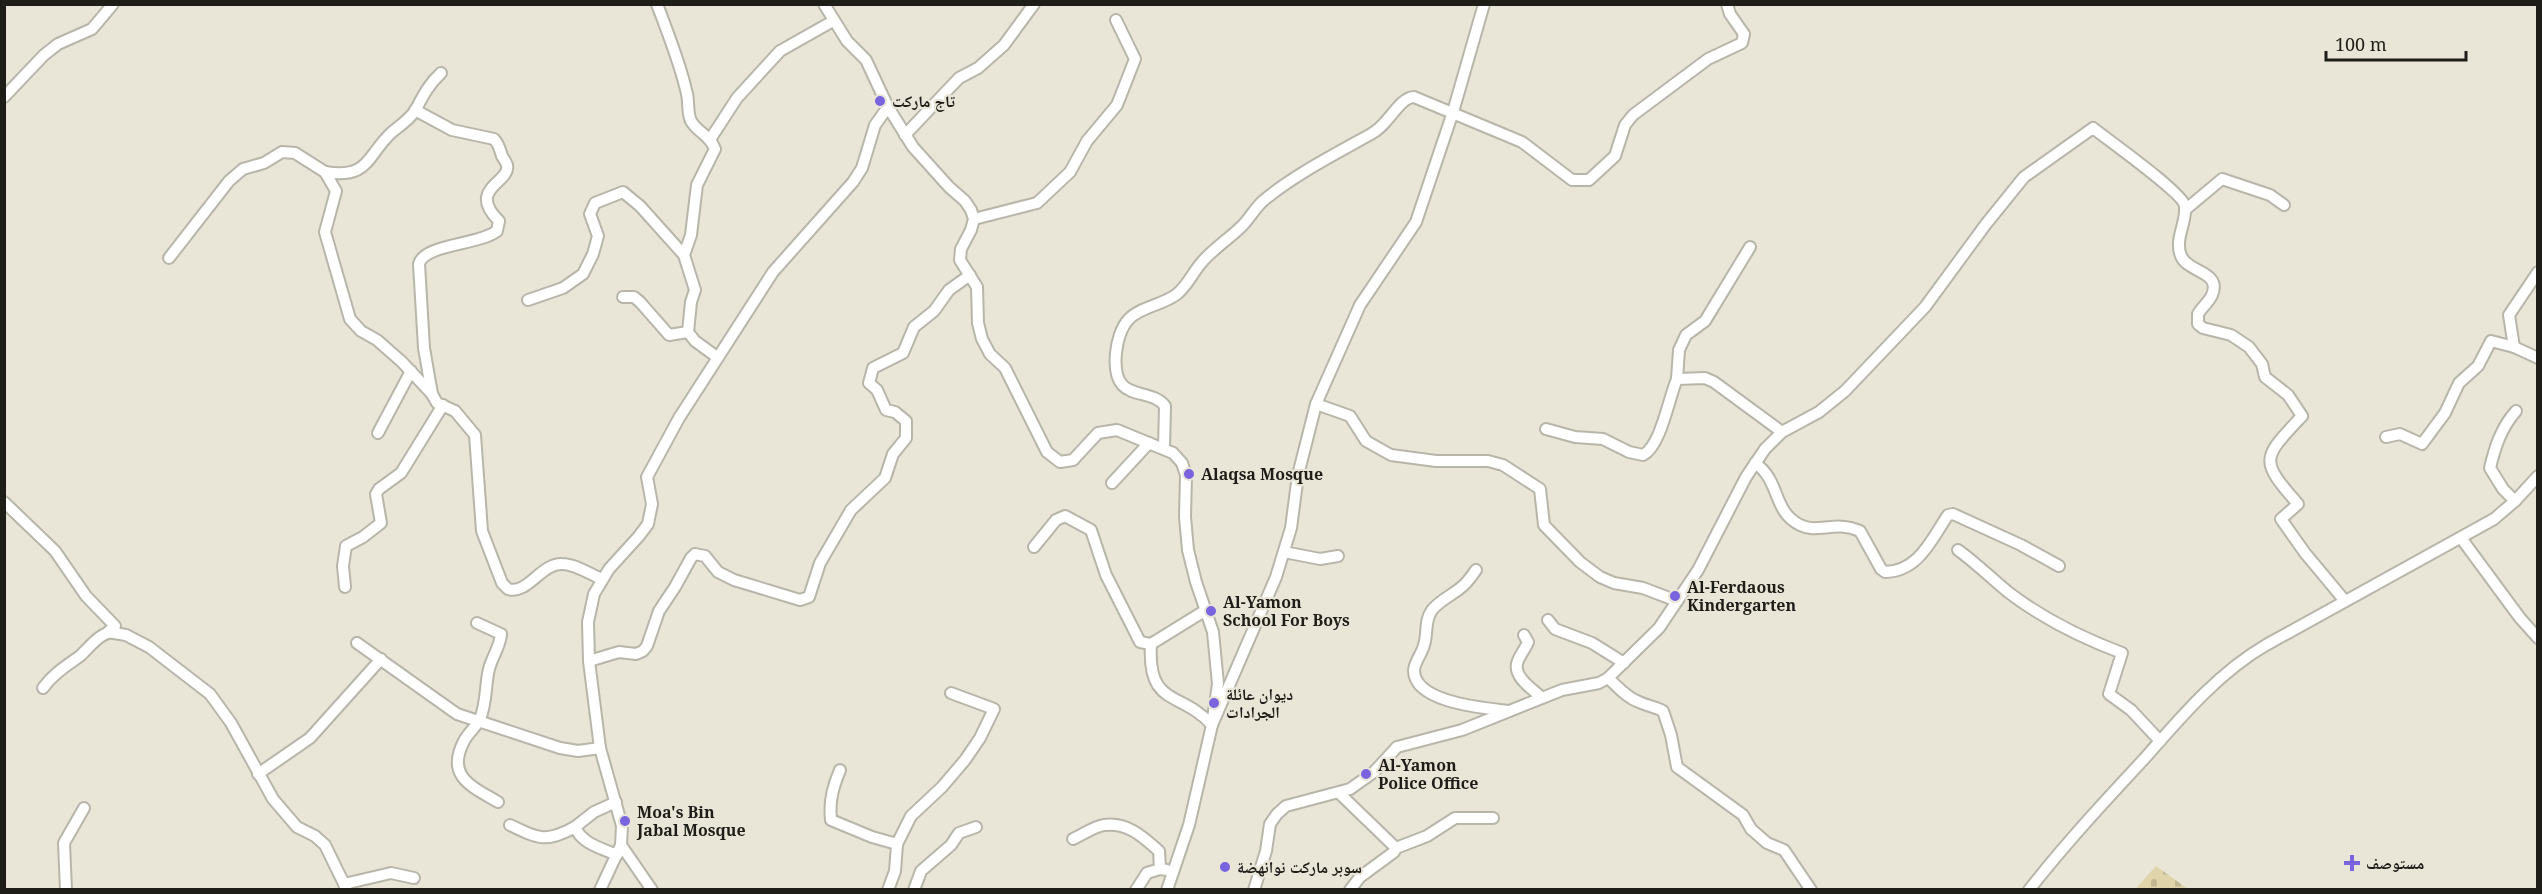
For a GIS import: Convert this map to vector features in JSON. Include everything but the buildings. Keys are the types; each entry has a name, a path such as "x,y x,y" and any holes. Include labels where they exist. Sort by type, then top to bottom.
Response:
{"street":[{"path":"4,97 44,55 58,44 92,29 112,4"},
{"path":"657,4 676,49 687,94 690,119 695,127 711,138 715,149 697,185 691,235 684,255"},
{"path":"824,4 847,41 866,60 888,107 905,135 928,166 965,201 974,219 960,255 962,265 977,287 978,323 984,344 990,354 1005,368 1051,457 1060,462 1073,460 1093,436 1111,429 1122,431 1164,448 1179,459 1186,475 1185,517 1188,550 1215,639 1218,684 1212,725 1190,825 1167,890"},
{"path":"905,135 959,78 978,68 1004,45 1034,4"},
{"path":"1212,725 1261,614 1284,552 1291,528 1298,475 1316,404 1360,305 1416,222 1453,112 1484,4"},
{"path":"1164,448 1165,406 1158,399 1128,391 1119,380 1116,351 1118,340 1129,318 1176,295 1188,283 1203,260 1245,224 1262,202 1345,148 1374,133 1388,122 1405,99 1414,97 1522,142 1572,180 1589,180 1615,156 1623,131 1633,115 1708,59 1743,43 1744,35 1730,14 1727,4"},
{"path":"974,219 1037,204 1070,172 1087,141 1117,105 1135,59 1116,20"},
{"path":"711,138 737,98 780,51 833,21"},
{"path":"325,172 344,173 366,165 391,134 415,110 427,88 441,73"},
{"path":"600,890 619,850 621,819 600,748 590,661 589,613 602,579 648,524 652,504 646,483 648,472 678,418 773,272 854,182 862,168 875,125 888,107"},
{"path":"415,110 452,130 494,139 508,165 506,173 492,186 487,200 490,212 499,221 497,231 479,241 456,244 425,255 419,262 419,295 432,394"},
{"path":"1254,890 1266,851 1268,830 1277,814 1292,804 1339,793 1366,779 1397,747 1462,730 1562,690 1599,683 1608,678 1654,635 1698,570 1755,463 1782,432 1819,412 1837,399 1925,307 2024,177 2093,128 2164,183 2183,201 2185,210 2180,232 2180,255 2189,266 2209,276 2213,284 2210,298 2198,314 2197,323 2203,328 2231,335 2249,347 2262,364 2265,376 2288,395 2302,416 2274,447 2270,459 2274,477 2298,504 2282,519 2305,553 2345,601"},
{"path":"169,258 216,196 243,169 259,165 276,154 289,151 325,172 334,186 336,196 325,232 350,319 361,331 381,344 411,371 437,403 455,411 475,435 482,531 504,586 512,591 518,590 558,564 568,565 602,579"},
{"path":"2185,210 2222,179 2270,195 2284,205"},
{"path":"528,300 563,288 583,274 593,254 597,236 590,214 595,203 623,192 640,206 684,255 695,290 687,332 717,357"},
{"path":"1546,429 1575,437 1601,438 1629,452 1645,454 1656,441 1677,379 1678,350 1686,335 1705,321 1750,247"},
{"path":"2514,347 2509,315 2538,272"},
{"path":"590,661 619,652 636,654 643,651 647,646 659,611 695,554 705,556 718,572 734,580 800,600 809,597 820,563 834,537 851,510 885,478 893,454 906,438 906,421 895,412 886,410 877,390 869,383 873,368 903,353 914,327 934,311 949,290 970,275"},
{"path":"622,297 634,297 669,335 687,332"},
{"path":"2386,437 2400,434 2422,444 2445,413 2459,383 2478,366 2491,341 2514,347 2538,358"},
{"path":"378,433 411,371"},
{"path":"1677,379 1705,378 1722,386 1782,432"},
{"path":"1316,404 1350,416 1366,441 1391,455 1440,461 1488,461 1510,469 1538,487 1542,495 1544,525 1588,569 1606,580 1643,588 1677,601"},
{"path":"345,587 343,566 346,546 363,537 381,523 376,494 405,467 443,405"},
{"path":"2515,501 2503,489 2490,468 2494,448 2506,422 2516,411"},
{"path":"1112,483 1149,443"},
{"path":"1755,463 1769,475 1780,504 1795,522 1810,528 1838,525 1860,531 1881,569 1885,572 1897,572 1918,560 1948,515 1953,514 2021,545 2060,566"},
{"path":"2029,890 2076,832 2217,681 2240,661 2494,519 2536,481"},
{"path":"4,502 55,551 86,596 115,626 53,674 43,688"},
{"path":"1034,547 1056,520 1065,516 1091,530 1106,575 1140,642 1151,644 1206,610"},
{"path":"2461,538 2520,618 2538,638"},
{"path":"1958,550 1983,567 2009,592 2039,612 2069,630 2122,653 2109,694 2131,710 2160,741"},
{"path":"1284,552 1320,559 1338,556"},
{"path":"1476,570 1465,585 1431,611 1426,624 1424,647 1415,666 1415,676 1419,685 1426,692 1466,706 1509,711"},
{"path":"1548,620 1555,629 1592,643 1624,663"},
{"path":"477,623 501,634 488,670 486,700 480,720 460,748 458,766 462,777 471,788 498,802"},
{"path":"108,632 121,631"},
{"path":"108,632 126,634 149,648 210,694 231,723 273,799 291,822 315,836 325,845 345,887 391,873 414,878"},
{"path":"1524,635 1528,642 1517,664 1518,674 1542,698"},
{"path":"357,643 451,710 560,748 578,751 600,748"},
{"path":"1151,644 1150,666 1154,680 1163,692 1203,716 1212,725"},
{"path":"258,774 310,738 381,659"},
{"path":"1608,678 1624,694 1662,711 1671,735 1677,767 1743,815 1751,829 1767,843 1784,850 1811,890"},
{"path":"888,890 894,871 897,844 911,816 942,788 965,760 980,738 994,709 951,693"},
{"path":"840,770 833,787 829,807 831,820 872,837 897,844"},
{"path":"1339,793 1396,848"},
{"path":"510,825 537,838 554,837 575,827 594,812 616,802"},
{"path":"66,890 64,843 84,808"},
{"path":"1350,890 1360,876 1394,852 1396,848 1427,836 1455,818 1493,818"},
{"path":"1073,839 1103,825 1126,828 1137,832 1159,851 1160,869"},
{"path":"575,827 578,835 585,841 619,850 652,890"},
{"path":"914,890 921,871 951,845 959,833 976,827"},
{"path":"1136,890 1147,873 1160,869 1173,871"}],"green space":[{"path":"2156,866 2188,889 2139,889 2137,887"}],"place":[{"name":"تاج ماركت","path":"880,101"},
{"name":"Alaqsa Mosque","path":"1189,474"},
{"name":"Al-Ferdaous Kindergarten","path":"1675,596"},
{"name":"Al-Yamon School For Boys","path":"1211,611"},
{"name":"ديوان عائلة الجرادات","path":"1214,703"},
{"name":"Al-Yamon Police Office","path":"1366,774"},
{"name":"Moa's Bin Jabal Mosque","path":"625,821"},
{"name":"مستوصف","path":"2352,863"},
{"name":"سوبر ماركت نوانهضة","path":"1225,867"}]}
